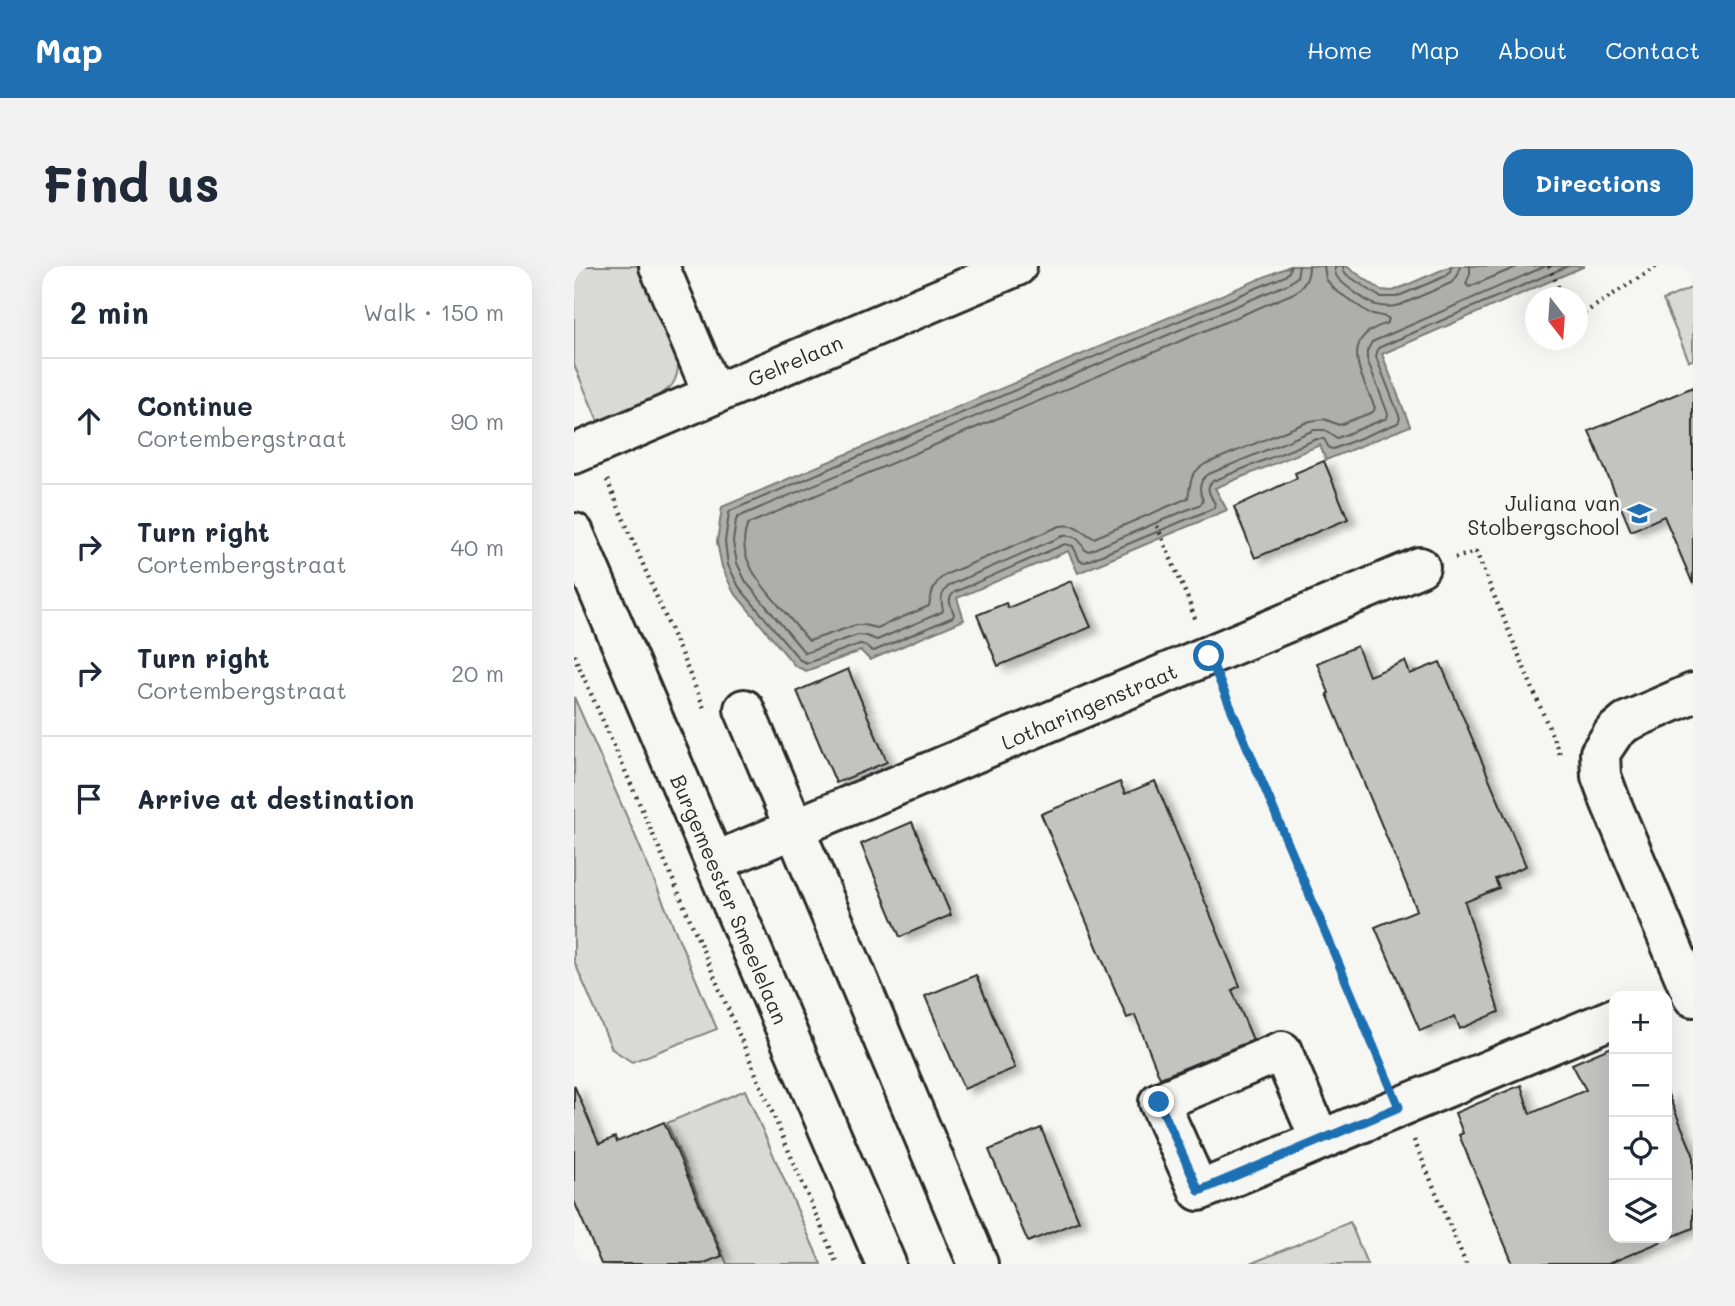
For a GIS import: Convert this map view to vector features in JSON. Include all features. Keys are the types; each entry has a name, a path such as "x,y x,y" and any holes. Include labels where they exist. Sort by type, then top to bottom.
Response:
{"street":[{"path":"659,266 713,394"},
{"name":"Gelrelaan","path":"574,454 1007,268"},
{"name":"Burgemeester Smeelelaan","path":"574,533 886,1264"},
{"name":"Lotharingenstraat","path":"714,862 1420,567"},
{"path":"1682,993 1601,776 1600,753 1614,732 1626,722 1693,693"},
{"path":"744,709 978,1264"},
{"path":"1320,1140 1609,1020"}],"path":[{"path":"1549,266 1558,287"},
{"path":"1588,310 1657,266"},
{"path":"1157,526 1209,656 1466,1264"},
{"path":"1420,567 1476,552 1565,766"},
{"path":"574,655 837,1264"}],"shaded area":[{"path":"574,266 640,266 678,357 676,377 667,390 598,421 574,365"},
{"path":"1693,287 1693,360 1689,361 1663,300"},
{"path":"574,697 717,1029 632,1062 612,1049 574,961"},
{"path":"745,1090 821,1264 727,1264 667,1123"},
{"path":"1350,1222 1367,1264 1250,1264"}],"water":[{"path":"1290,266 1346,266 1381,290 1393,291 1451,266 1585,266 1537,287 1525,287 1525,292 1382,354 1410,426 1326,460 1320,445 1215,488 1227,510 1078,573 1068,551 957,598 964,620 870,660 861,651 806,671 795,666 733,591 722,567 717,542 722,507"}],"building":[{"path":"1693,387 1693,584 1664,516 1631,531 1589,431"},
{"path":"1324,461 1348,519 1255,558 1234,507 1297,478 1295,473"},
{"path":"1071,581 1091,627 998,666 977,615 1006,603 1008,608"},
{"path":"1357,646 1369,676 1405,661 1410,674 1440,662 1526,866 1495,879 1499,888 1465,902 1499,1012 1460,1029 1455,1016 1420,1031 1375,927 1417,910 1327,694 1329,693 1317,663"},
{"path":"848,669 887,762 836,783 797,691"},
{"path":"1155,781 1240,986 1232,990 1253,1040 1160,1078 1135,1015 1127,1018 1041,814 1120,782 1125,794"},
{"path":"912,822 951,915 900,937 861,844"},
{"path":"976,975 1015,1068 964,1089 925,996"},
{"path":"1609,1048 1609,1243 1658,1243 1608,1264 1513,1264 1459,1135 1463,1133 1455,1113 1521,1085 1530,1114 1586,1090 1572,1064"},
{"path":"574,1085 599,1144 615,1137 617,1142 664,1122 722,1256 702,1264 601,1264 574,1201"},
{"path":"1672,1104 1693,1154 1693,1228 1672,1237"},
{"path":"1041,1128 1079,1221 1028,1242 989,1150"}],"place":[{"name":"Juliana van Stolbergschool","path":"1640,514"}],"route":[{"path":"1159,1102 1199,1191 1399,1107 1209,656"}]}
